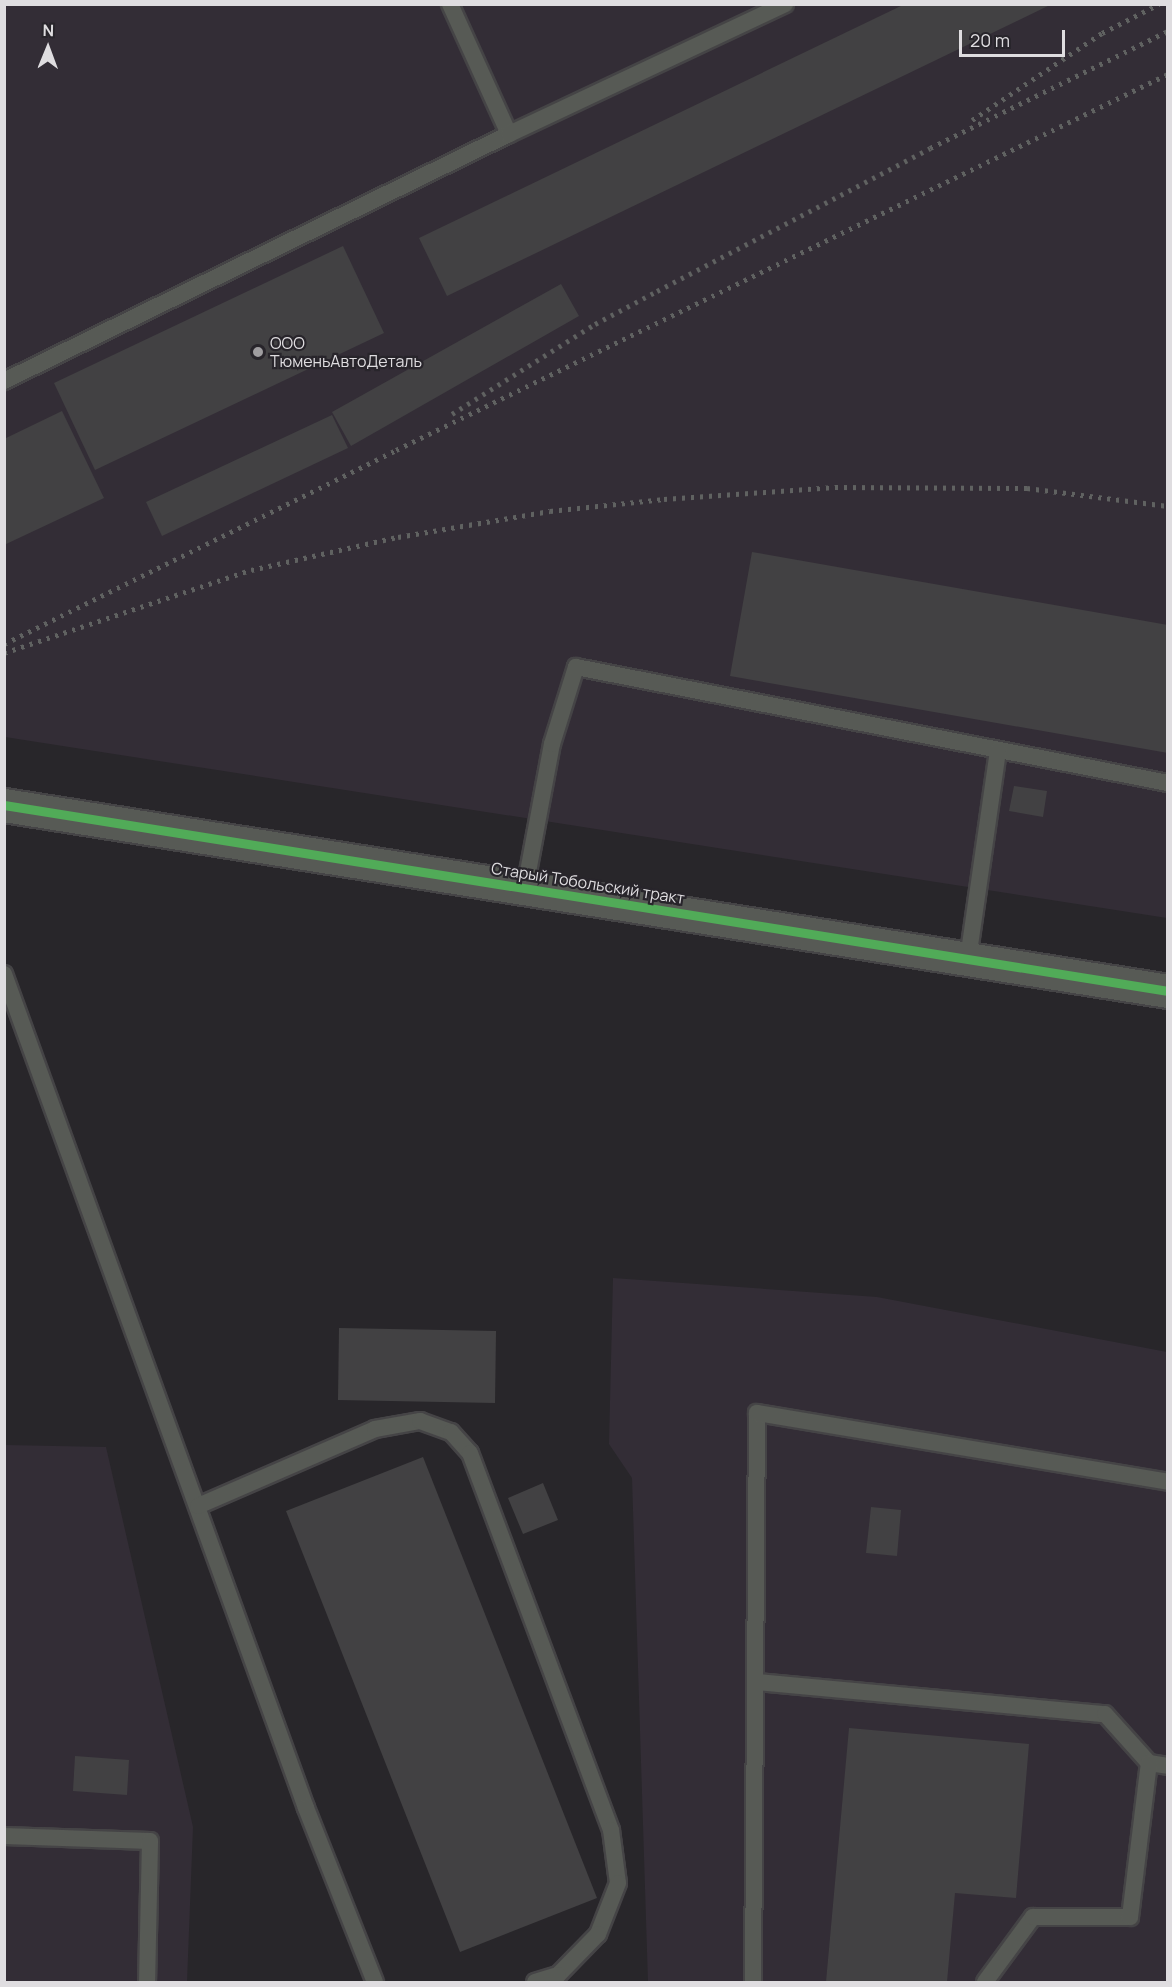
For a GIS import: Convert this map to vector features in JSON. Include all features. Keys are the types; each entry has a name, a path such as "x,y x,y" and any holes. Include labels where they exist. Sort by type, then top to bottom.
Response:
{"street":[{"name":"Старый Тобольский тракт","path":"4,805 1167,991"}],"lane":[{"path":"450,4 509,134"},
{"path":"4,381 509,134 785,4"},
{"path":"525,888 552,744 576,667 1167,783"},
{"path":"968,959 998,750"},
{"path":"4,974 306,1809 375,1983"},
{"path":"753,1983 757,1682 757,1413 1167,1482"},
{"path":"198,1506 375,1429 420,1420 451,1432 471,1454 611,1830 618,1883 598,1934 558,1975 535,1983"},
{"path":"757,1682 1105,1714 1149,1763 1167,1766"},
{"path":"985,1983 1033,1917 1130,1917 1149,1763"},
{"path":"4,1836 150,1841 147,1983"}],"shaded area":[{"path":"4,5 1167,5 1167,918 5,737"},
{"path":"613,1278 877,1297 1167,1352 1167,1982 648,1982 632,1478 609,1444"},
{"path":"5,1445 106,1447 193,1827 187,1982 5,1982"}],"building":[{"path":"905,4 1052,4 447,296 419,238"},
{"path":"343,246 384,333 95,470 54,383"},
{"path":"561,284 579,316 351,446 332,412"},
{"path":"62,411 104,498 4,545 4,439"},
{"path":"332,415 348,448 162,536 146,502"},
{"path":"752,552 1168,625 1168,753 730,676"},
{"path":"1014,786 1047,791 1043,817 1009,811"},
{"path":"339,1328 496,1331 495,1403 338,1400"},
{"path":"423,1457 597,1898 460,1952 286,1511"},
{"path":"543,1483 558,1520 523,1534 508,1498"},
{"path":"871,1507 901,1510 897,1556 866,1553"},
{"path":"849,1728 1029,1744 1016,1898 955,1893 947,1982 826,1982"},
{"path":"75,1756 129,1760 127,1795 73,1791"}],"railway":[{"path":"972,120 1102,33 1159,4"},
{"path":"452,414 595,324 930,148 1168,31"},
{"path":"4,644 396,450 1168,74"},
{"path":"4,653 251,570 398,537 550,511 664,499 835,487 1027,488 1168,506"}],"cycle path":[{"path":"4,805 1168,991"}],"place":[{"name":"ООО ТюменьАвтоДеталь","path":"258,352"}]}
